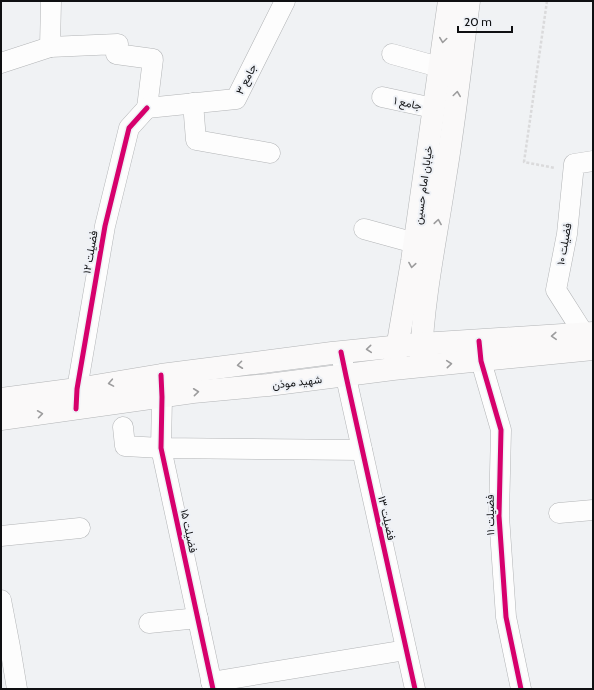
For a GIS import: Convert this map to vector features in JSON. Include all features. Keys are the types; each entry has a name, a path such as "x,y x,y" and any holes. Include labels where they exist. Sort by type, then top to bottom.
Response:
{"main road":[{"name":"خیابان امام حسین","path":"394,369 415,242 449,1"},
{"name":"خیابان امام حسین","path":"420,367 427,291 446,176 469,1"},
{"name":"شهید موذن","path":"1,398 77,399 162,397 193,392 420,367 480,351 591,341"},
{"name":"شهید موذن","path":"1,419 161,375 341,352 421,344 480,351"}],"street":[{"path":"50,47 51,1"},
{"name":"جامع ۳","path":"147,108 236,98 285,1"},
{"path":"1,63 50,47 118,44 116,54 153,59 147,108"},
{"path":"392,54 440,66"},
{"name":"جامع ۱","path":"382,98 433,108"},
{"path":"193,103 196,140 270,153"},
{"name":"فضیلت ۱۲","path":"77,399 105,226 130,128 147,108"},
{"name":"فضیلت ۱۰","path":"584,162 567,234 556,290 591,341"},
{"path":"364,228 415,242"},
{"name":"فضیلت ۱۱","path":"480,351 501,430 499,516 506,616 521,689"},
{"name":"فضیلت ۱۳","path":"341,352 415,689"},
{"name":"فضیلت ۱۵","path":"161,375 162,448 212,686"},
{"path":"123,426 125,446 162,448 362,450"},
{"path":"558,513 593,510"},
{"path":"1,536 80,528"},
{"path":"1,600 17,689"},
{"path":"149,623 198,618"},
{"path":"212,686 406,650"}],"path":[{"path":"547,1 524,162 561,170 562,158 584,162"}],"cycle path":[{"path":"76,409 77,389 105,226 129,128 147,108"},
{"path":"479,341 481,361 501,430 499,516 506,617 521,689"},
{"path":"341,352 415,689"},
{"path":"161,375 161,448 213,689"}]}
